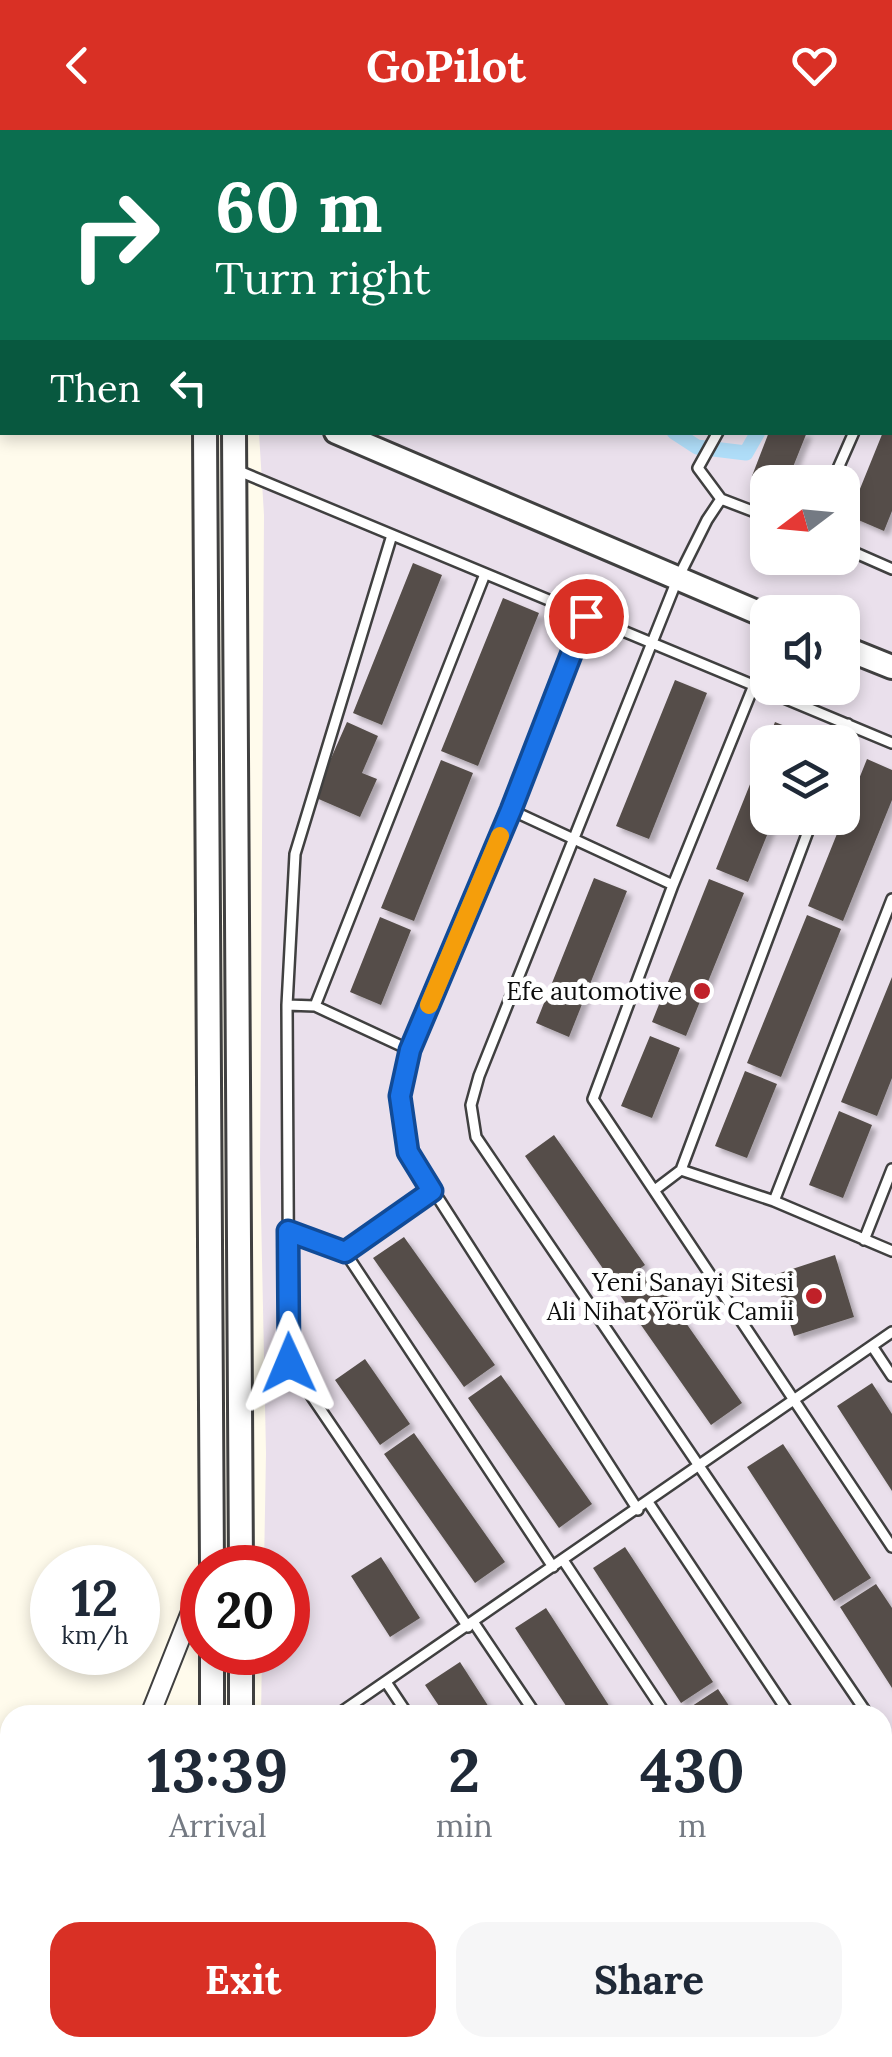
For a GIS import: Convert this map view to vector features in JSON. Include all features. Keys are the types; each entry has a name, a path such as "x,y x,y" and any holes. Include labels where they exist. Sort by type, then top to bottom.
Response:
{"street":[{"path":"204,435 211,1545"},
{"path":"234,435 241,1545"},
{"path":"343,435 750,609"},
{"path":"860,654 892,667"},
{"path":"154,1705 180,1639"},
{"path":"212,1675 212,1705"},
{"path":"241,1675 241,1705"}],"lane":[{"path":"716,435 698,468 721,499 750,510"},
{"path":"839,465 853,435"},
{"path":"234,470 750,683"},
{"path":"721,499 706,520 677,580 470,1105 476,1137 861,1705"},
{"path":"392,535 295,854 287,1004 289,1363 529,1705"},
{"path":"860,555 892,569"},
{"path":"315,1006 485,574"},
{"path":"586,616 511,810 410,1050 400,1096 408,1152 638,1510"},
{"path":"750,695 673,885 593,1100 892,1547"},
{"path":"802,705 892,742"},
{"path":"511,810 673,885"},
{"path":"656,1189 680,1170 807,835"},
{"path":"774,1201 892,899"},
{"path":"287,1004 315,1006 410,1050"},
{"path":"864,1240 892,1169"},
{"path":"680,1170 774,1201 892,1252"},
{"path":"345,1252 432,1191"},
{"path":"288,1231 345,1252 553,1568"},
{"path":"352,1705 892,1332"},
{"path":"872,1346 892,1376"},
{"path":"648,1502 783,1705"},
{"path":"563,1560 659,1705"},
{"path":"386,1682 401,1705"}],"shaded area":[{"path":"259,435 892,435 892,1705 261,1705 262,1675 310,1675 310,1545 264,1545 260,1163 264,515"}],"building":[{"path":"768,435 806,435 794,465 756,465"},
{"path":"882,435 892,435 892,511 884,531 860,521 860,489"},
{"path":"413,563 442,575 382,725 353,713"},
{"path":"503,598 539,613 478,766 441,751"},
{"path":"675,680 707,693 649,839 616,826"},
{"path":"347,722 378,736 362,773 377,779 360,817 314,797"},
{"path":"867,759 892,770 892,800 843,921 808,906 836,835 860,835 860,776"},
{"path":"441,760 473,773 414,921 381,908"},
{"path":"750,784 750,835 767,835 748,882 716,869"},
{"path":"594,878 627,891 569,1037 536,1023"},
{"path":"709,879 744,893 686,1036 652,1022"},
{"path":"807,915 841,929 781,1077 747,1063"},
{"path":"380,917 411,930 381,1005 350,992"},
{"path":"892,977 892,1078 877,1116 841,1102"},
{"path":"650,1036 680,1048 652,1118 621,1106"},
{"path":"745,1071 777,1084 747,1158 715,1146"},
{"path":"839,1111 872,1125 843,1198 809,1185"},
{"path":"554,1135 645,1265 615,1286 525,1156"},
{"path":"404,1237 495,1365 464,1387 373,1258"},
{"name":"Yeni Sanayi Sitesi Ali Nihat Yörük Camii","path":"835,1255 854,1317 794,1336 774,1275"},
{"path":"651,1273 742,1403 711,1425 620,1295"},
{"path":"365,1359 410,1424 380,1445 335,1380"},
{"path":"501,1375 592,1504 559,1528 468,1398"},
{"path":"872,1383 892,1414 892,1491 837,1406"},
{"path":"414,1433 505,1562 475,1583 384,1454"},
{"path":"783,1444 871,1578 834,1601 747,1467"},
{"path":"625,1547 713,1682 681,1703 593,1568"},
{"path":"381,1557 420,1618 390,1637 351,1576"},
{"path":"876,1584 892,1608 892,1688 840,1607"},
{"path":"546,1608 609,1705 565,1705 515,1628"},
{"path":"460,1662 488,1705 438,1705 425,1685"},
{"path":"718,1689 728,1705 694,1705"}],"waterway":[{"path":"679,435 697,447 746,453 756,435"}],"slow traffic":[{"path":"429,1005 500,836"}],"place":[{"name":"Efe automotive","path":"702,991"},
{"name":"Yeni Sanayi Sitesi Ali Nihat Yörük Camii","path":"814,1296"}],"route":[{"path":"289,1363 288,1231 345,1252 432,1191 408,1152 400,1096 410,1050 511,810 586,616"}]}
